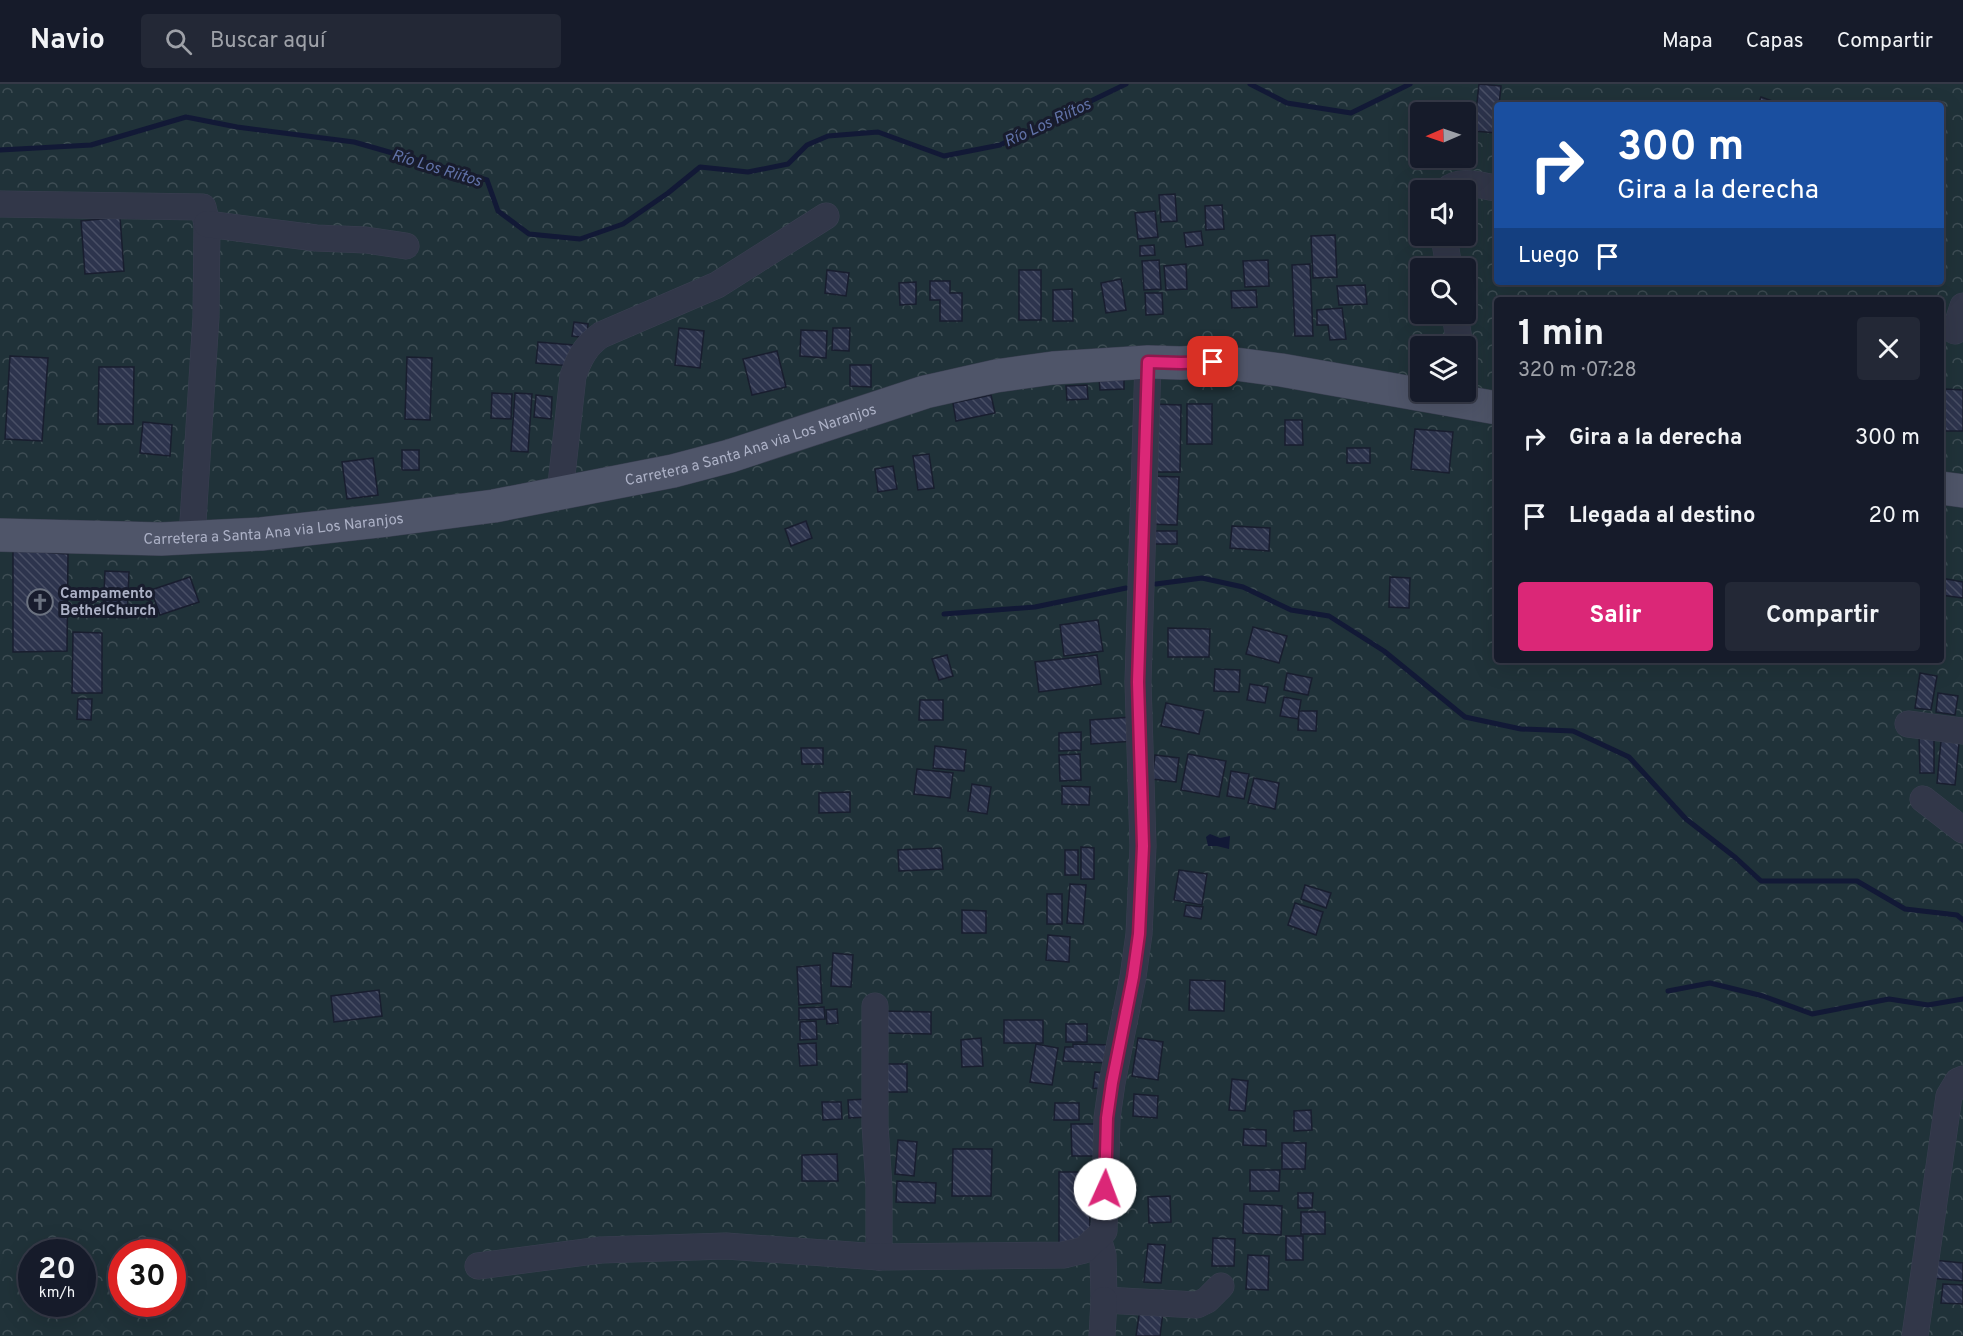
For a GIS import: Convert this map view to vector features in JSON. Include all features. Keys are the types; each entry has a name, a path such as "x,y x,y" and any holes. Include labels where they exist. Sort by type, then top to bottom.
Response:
{"main road":[{"name":"Carretera a Santa Ana via Los Naranjos","path":"0,535 161,539 261,534 494,506 673,471 718,459 925,392 996,376 1053,368 1148,362 1213,362 1477,398"},
{"path":"1944,488 1963,491"}],"street":[{"path":"1476,185 1494,188"},
{"path":"0,204 203,207 207,224 206,317 192,537"},
{"path":"560,494 573,376 589,343 601,335 717,285 826,216"},
{"path":"207,224 316,238 366,240 406,246"},
{"path":"1953,331 1963,306"},
{"path":"478,1266 601,1250 726,1246 879,1257 1064,1255 1084,1250 1104,1231 1107,1118 1139,934 1143,846 1138,682 1148,362"},
{"path":"1908,724 1963,731"},
{"path":"1923,799 1963,830"},
{"path":"875,1006 875,1125 879,1188 879,1257"},
{"path":"1915,1336 1949,1096 1958,1081 1963,1079"},
{"path":"1098,1238 1103,1255 1102,1336"},
{"path":"1104,1300 1197,1305 1207,1300 1221,1286"}],"green space":[{"path":"0,84 1963,84 1963,1336 0,1336"}],"water":[{"path":"1210,834 1220,838 1230,836 1229,849 1208,846 1206,837"}],"building":[{"path":"1479,84 1501,86 1499,102 1494,102 1494,133 1476,131"},
{"path":"1761,97 1775,102 1759,102"},
{"path":"1175,194 1177,221 1161,222 1159,195"},
{"path":"1222,205 1224,229 1206,230 1205,206"},
{"path":"1155,211 1158,237 1138,239 1135,213"},
{"path":"120,217 124,271 85,274 81,221"},
{"path":"1201,231 1203,245 1186,247 1184,233"},
{"path":"1335,235 1337,277 1313,278 1311,236"},
{"path":"1154,245 1155,255 1140,256 1140,246"},
{"path":"1159,260 1161,289 1144,290 1142,261"},
{"path":"1268,260 1269,286 1245,287 1243,261"},
{"path":"1186,264 1187,289 1166,290 1164,266"},
{"path":"1310,264 1313,336 1295,336 1292,265"},
{"path":"827,270 849,273 846,296 825,293"},
{"path":"1019,270 1041,270 1041,320 1019,320"},
{"path":"1121,279 1126,310 1106,313 1101,283"},
{"path":"930,281 950,281 950,293 962,293 962,321 940,321 940,300 930,300"},
{"path":"916,282 916,304 900,305 899,283"},
{"path":"1365,285 1367,304 1339,305 1337,286"},
{"path":"1072,289 1073,321 1053,321 1053,290"},
{"path":"1256,290 1257,307 1232,308 1231,291"},
{"path":"1145,293 1162,293 1163,314 1146,315"},
{"path":"1342,308 1346,339 1330,340 1328,325 1317,325 1317,310"},
{"path":"574,322 588,324 587,338 572,336"},
{"path":"679,328 704,331 700,368 675,365"},
{"path":"833,328 850,328 849,351 832,350"},
{"path":"801,330 827,331 826,358 800,356"},
{"path":"538,342 573,345 571,366 536,363"},
{"path":"777,351 786,387 752,395 743,359"},
{"path":"10,356 48,358 42,441 5,439"},
{"path":"407,357 432,358 430,420 405,419"},
{"path":"850,365 871,365 871,387 850,386"},
{"path":"99,367 134,367 133,424 98,424"},
{"path":"1124,376 1124,389 1100,390 1099,377"},
{"path":"1087,385 1088,399 1067,400 1066,386"},
{"path":"1945,389 1963,390 1963,431 1944,431"},
{"path":"492,393 512,394 511,419 491,418"},
{"path":"515,393 532,394 528,452 511,451"},
{"path":"536,395 552,397 551,419 534,417"},
{"path":"991,395 995,413 956,421 953,403"},
{"path":"1152,404 1181,405 1180,472 1151,472"},
{"path":"1187,404 1212,404 1212,444 1187,444"},
{"path":"1285,420 1302,420 1303,445 1285,445"},
{"path":"143,422 172,425 170,456 140,453"},
{"path":"1415,429 1453,432 1449,473 1411,469"},
{"path":"1347,448 1370,448 1370,463 1347,463"},
{"path":"402,450 419,450 419,470 402,470"},
{"path":"929,454 934,488 918,490 913,456"},
{"path":"373,458 378,495 347,499 342,462"},
{"path":"893,466 897,489 878,492 875,469"},
{"path":"1150,476 1179,477 1177,525 1149,524"},
{"path":"806,521 812,538 791,546 785,529"},
{"path":"1232,526 1270,528 1269,551 1230,548"},
{"path":"1154,531 1177,531 1177,544 1154,544"},
{"name":"Campamento BethelChurch","path":"13,550 68,554 67,651 13,652"},
{"path":"105,571 129,572 127,618 103,617"},
{"path":"190,577 199,602 160,615 151,590"},
{"path":"1390,577 1410,578 1409,608 1389,607"},
{"path":"1944,579 1963,582 1963,598 1944,595"},
{"path":"1098,620 1103,651 1064,656 1060,625"},
{"path":"1253,627 1287,636 1279,663 1246,654"},
{"path":"1168,628 1210,629 1209,657 1168,657"},
{"path":"73,632 102,633 102,693 72,693"},
{"path":"947,655 953,676 939,680 932,659"},
{"path":"1097,655 1101,684 1039,692 1035,662"},
{"path":"1215,669 1240,670 1239,692 1214,691"},
{"path":"1287,673 1312,678 1308,695 1284,690"},
{"path":"1920,673 1937,676 1931,710 1915,708"},
{"path":"1250,684 1268,687 1265,703 1247,700"},
{"path":"1938,693 1958,696 1955,715 1936,712"},
{"path":"1284,697 1301,700 1298,719 1280,716"},
{"path":"78,699 92,699 91,720 77,719"},
{"path":"920,700 943,700 943,720 919,720"},
{"path":"1166,703 1204,711 1199,734 1161,726"},
{"path":"1299,711 1317,711 1316,731 1298,730"},
{"path":"1132,717 1134,741 1091,744 1090,720"},
{"path":"1919,731 1934,731 1934,773 1920,773"},
{"path":"1081,732 1081,750 1059,751 1059,733"},
{"path":"1941,741 1959,743 1955,785 1937,783"},
{"path":"935,746 966,750 964,771 933,768"},
{"path":"801,748 823,748 823,764 802,764"},
{"path":"1080,754 1081,780 1060,781 1059,755"},
{"path":"1188,754 1226,761 1219,797 1181,790"},
{"path":"1155,755 1179,758 1176,782 1152,779"},
{"path":"917,769 953,773 950,798 914,794"},
{"path":"1231,771 1249,774 1244,799 1227,796"},
{"path":"1254,778 1279,783 1275,809 1248,803"},
{"path":"972,784 991,787 987,814 968,811"},
{"path":"1062,786 1090,787 1089,805 1062,804"},
{"path":"850,792 850,812 819,813 819,793"},
{"path":"1081,847 1094,848 1094,879 1081,879"},
{"path":"941,848 943,869 899,871 898,850"},
{"path":"1065,850 1078,850 1078,875 1065,875"},
{"path":"1179,870 1207,874 1202,905 1174,900"},
{"path":"1070,884 1086,885 1083,924 1067,923"},
{"path":"1305,885 1331,893 1326,908 1301,899"},
{"path":"1047,894 1062,894 1062,924 1047,924"},
{"path":"1295,903 1323,912 1316,935 1288,925"},
{"path":"1186,905 1203,907 1201,919 1184,916"},
{"path":"962,910 986,911 986,933 962,933"},
{"path":"1048,935 1070,937 1069,962 1046,960"},
{"path":"833,953 853,955 851,987 831,986"},
{"path":"820,965 822,1003 799,1005 797,967"},
{"path":"1190,980 1225,981 1224,1011 1189,1010"},
{"path":"379,990 382,1016 334,1022 331,996"},
{"path":"824,1007 825,1019 799,1020 799,1008"},
{"path":"837,1009 838,1023 827,1024 826,1010"},
{"path":"883,1011 931,1012 931,1034 883,1033"},
{"path":"1004,1020 1043,1020 1043,1043 1004,1043"},
{"path":"816,1021 817,1039 800,1040 800,1022"},
{"path":"1066,1024 1087,1024 1087,1042 1066,1042"},
{"path":"981,1038 983,1066 962,1067 961,1040"},
{"path":"1138,1038 1163,1042 1158,1080 1132,1076"},
{"path":"816,1043 817,1065 800,1066 798,1044"},
{"path":"1036,1044 1058,1048 1052,1085 1030,1082"},
{"path":"1073,1044 1112,1045 1109,1063 1063,1061 1065,1047 1073,1047"},
{"path":"886,1064 907,1064 907,1092 886,1092"},
{"path":"1095,1072 1108,1073 1106,1089 1093,1088"},
{"path":"1232,1079 1248,1081 1245,1111 1229,1110"},
{"path":"1134,1094 1158,1096 1157,1118 1133,1116"},
{"path":"868,1099 869,1117 849,1118 848,1100"},
{"path":"822,1102 841,1102 842,1119 823,1120"},
{"path":"1055,1103 1079,1103 1079,1120 1054,1120"},
{"path":"1311,1110 1312,1130 1294,1131 1294,1111"},
{"path":"1071,1124 1098,1124 1098,1156 1072,1156"},
{"path":"1244,1129 1266,1130 1266,1146 1243,1145"},
{"path":"898,1140 917,1142 914,1176 895,1174"},
{"path":"1282,1143 1306,1143 1305,1169 1282,1169"},
{"path":"953,1149 992,1149 991,1196 952,1196"},
{"path":"837,1154 838,1181 802,1181 802,1155"},
{"path":"1250,1170 1280,1170 1279,1191 1250,1191"},
{"path":"1059,1172 1089,1172 1090,1230 1076,1243 1059,1245"},
{"path":"897,1181 936,1183 935,1203 896,1202"},
{"path":"1298,1193 1313,1193 1312,1208 1298,1208"},
{"path":"1170,1196 1171,1222 1149,1223 1148,1197"},
{"path":"1244,1204 1282,1206 1281,1235 1243,1233"},
{"path":"1301,1212 1325,1212 1325,1234 1301,1234"},
{"path":"1286,1236 1303,1236 1303,1260 1286,1260"},
{"path":"1213,1238 1235,1239 1234,1266 1212,1266"},
{"path":"1148,1244 1165,1245 1161,1283 1144,1282"},
{"path":"1248,1255 1269,1256 1268,1290 1246,1289"},
{"path":"1933,1260 1963,1263 1963,1281 1931,1278"},
{"path":"1943,1284 1963,1285 1963,1304 1941,1303"},
{"path":"1140,1309 1163,1312 1160,1336 1136,1336"}],"waterway":[{"name":"Río Los Riítos","path":"0,150 91,145 186,117 237,127 354,142 487,180 498,211 529,234 580,239 623,224 668,193 700,167 748,172 788,164 807,145 828,136 878,132 944,156 1000,145 1126,84"},
{"name":"Río Los Riítos","path":"1250,84 1287,103 1351,113 1410,84"},
{"path":"1156,584 1202,578 1243,587 1291,610 1329,616 1384,651 1465,717 1521,729 1573,731 1629,757 1686,819 1761,881 1857,881 1905,909 1957,915 1963,920"},
{"path":"944,614 1035,607 1126,588"},
{"path":"1668,991 1710,983 1763,996 1812,1014 1889,999 1928,1005 1963,999"}],"place":[{"name":"Campamento BethelChurch","path":"40,602"}],"route":[{"path":"1105,1189 1107,1118 1139,934 1143,846 1138,682 1148,362 1213,362"}]}
